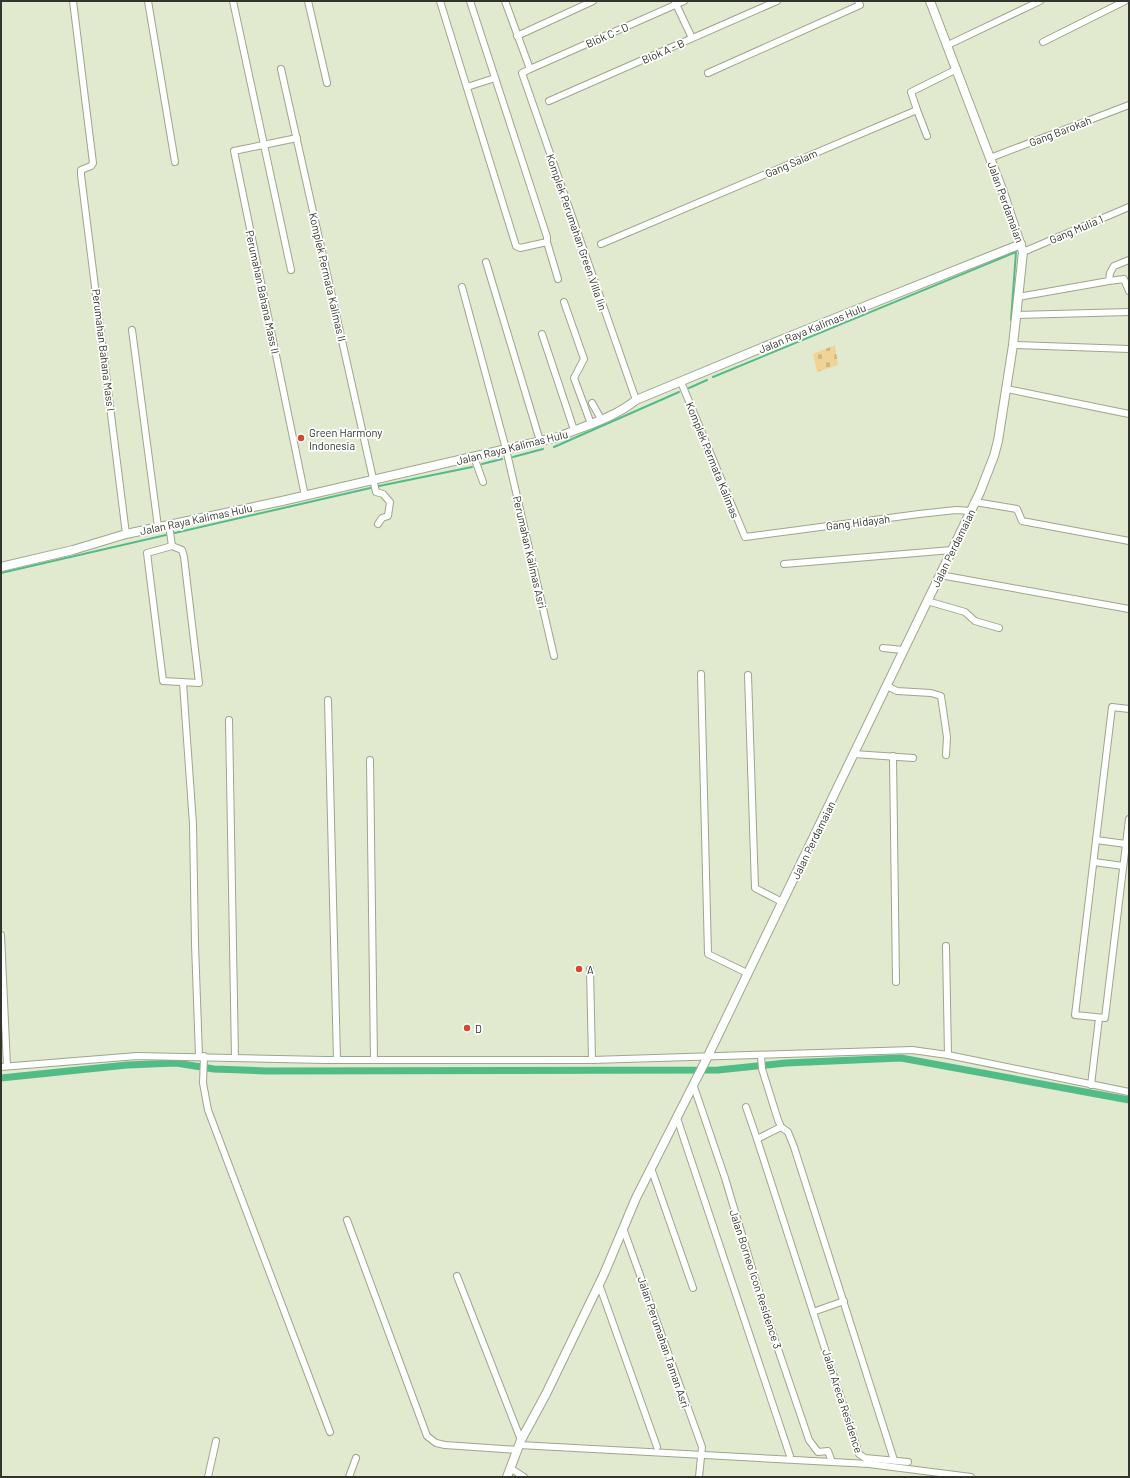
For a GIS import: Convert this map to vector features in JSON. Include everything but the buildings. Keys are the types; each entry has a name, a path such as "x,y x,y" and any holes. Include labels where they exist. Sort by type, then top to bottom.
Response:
{"street":[{"name":"Perumahan Bahana Mass I","path":"73,1 93,163 91,166 84,168 81,171 81,175 126,534"},
{"path":"148,1 175,162"},
{"path":"233,1 291,270"},
{"path":"308,1 327,83"},
{"path":"440,1 516,246 520,248 546,242"},
{"path":"470,1 547,237 546,242 558,280"},
{"path":"505,1 530,69"},
{"path":"518,36 593,1"},
{"name":"Blok C - D","path":"530,69 675,3 684,1"},
{"name":"Blok A - B","path":"549,101 777,1"},
{"path":"708,73 860,5 858,1"},
{"name":"Jalan Perdamaian","path":"507,1477 512,1469 519,1445 546,1394 599,1284 651,1168 705,1061 971,511 997,449 1013,345 1022,248 957,69 930,1"},
{"path":"948,45 1040,1"},
{"path":"1043,42 1125,1"},
{"path":"675,3 692,38"},
{"name":"Komplek Permata Kalimas II","path":"281,69 375,484"},
{"name":"Komplek Perumahan Green Villa Iin","path":"530,69 522,73 636,400"},
{"path":"927,136 911,92 957,69"},
{"path":"467,87 495,78"},
{"name":"Gang Barokah","path":"990,158 1129,105"},
{"name":"Gang Salam","path":"601,244 917,110"},
{"name":"Perumahan Bahana Mass II","path":"296,138 234,150 305,496"},
{"name":"Gang Mulia 1","path":"1022,248 1129,207"},
{"name":"Jalan Raya Kalimas Hulu","path":"1,567 73,550 126,534 158,527 170,531 305,496 375,484 474,457 558,437 591,424 627,407 636,400 788,337 1022,248"},
{"path":"1109,281 1110,273 1114,266 1129,260"},
{"path":"486,262 540,441"},
{"path":"1018,297 1124,279 1129,291"},
{"name":"Perumahan Kalimas Asri","path":"462,287 506,449 554,656"},
{"path":"564,302 584,359 574,378 591,424"},
{"path":"1016,314 1129,312"},
{"path":"132,330 158,527"},
{"path":"542,334 574,430"},
{"path":"1013,345 1129,349"},
{"name":"Komplek Permata Kalimas","path":"681,382 745,537"},
{"path":"1007,388 1129,414"},
{"path":"592,403 601,419"},
{"path":"474,457 483,482"},
{"path":"375,484 390,502 388,516 382,518 378,524"},
{"path":"975,502 1017,509 1022,521 1129,541"},
{"name":"Gang Hidayah","path":"745,537 919,514 956,510 971,511"},
{"path":"170,531 172,546"},
{"path":"172,546 182,550 184,557 199,683 163,681 147,553 172,546"},
{"path":"784,564 952,550"},
{"path":"940,575 1129,609"},
{"path":"927,601 965,612 975,621 999,628"},
{"path":"883,648 903,650"},
{"path":"702,674 708,954 747,973"},
{"path":"748,675 755,888 782,902"},
{"path":"183,683 193,824 195,944 203,1083 208,1110 330,1432"},
{"path":"887,686 897,691 931,693 941,696 947,737 946,755"},
{"path":"328,700 337,1060"},
{"path":"1129,709 1112,707 1075,1015 1105,1018 1129,819"},
{"path":"229,720 235,1058"},
{"path":"854,754 913,758"},
{"path":"893,756 896,982"},
{"path":"370,760 374,1060"},
{"path":"1096,840 1126,844"},
{"path":"1094,862 1123,866"},
{"path":"1,935 4,1067 107,1057 337,1060 705,1061 829,1052 912,1050 948,1055 1129,1092"},
{"path":"946,946 948,1055"},
{"path":"590,969 592,1060"},
{"path":"1091,1085 1099,1018"},
{"path":"761,1056 762,1066 781,1127 788,1132 794,1147 894,1460 908,1462"},
{"name":"Jalan Borneo Icon Residence 3","path":"693,1084 725,1178 763,1305 809,1440 818,1452 828,1451 832,1462"},
{"name":"Jalan Areca Residence","path":"746,1107 860,1456 865,1458 894,1460"},
{"path":"677,1118 790,1456"},
{"path":"757,1138 781,1127"},
{"path":"651,1168 693,1288"},
{"path":"347,1220 427,1436 436,1443 445,1445 519,1445 869,1464 971,1477"},
{"name":"Jalan Perumahan Taman Asri","path":"623,1228 702,1447 699,1477"},
{"path":"457,1276 519,1445"},
{"path":"599,1284 657,1447"},
{"path":"813,1312 844,1301"},
{"path":"208,1477 216,1441"},
{"path":"349,1477 356,1458"},
{"path":"512,1469 522,1476"}],"green space":[{"path":"835,345 838,365 817,372 813,354"}],"waterway":[{"path":"713,377 1016,252 1011,320"},
{"path":"689,388 707,380"},
{"path":"554,447 679,392"},
{"path":"513,457 543,449"},
{"path":"482,464 502,459"},
{"path":"1,573 379,486 472,467"},
{"path":"1,1078 127,1065 176,1063 214,1069 267,1071 718,1070 786,1063 901,1058 1129,1100"}],"place":[{"name":"Green Harmony Indonesia","path":"301,438"},
{"name":"A","path":"579,969"},
{"name":"D","path":"467,1028"}]}
